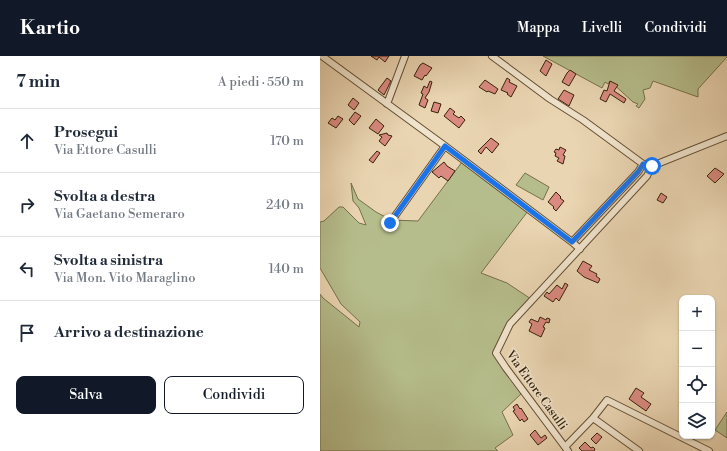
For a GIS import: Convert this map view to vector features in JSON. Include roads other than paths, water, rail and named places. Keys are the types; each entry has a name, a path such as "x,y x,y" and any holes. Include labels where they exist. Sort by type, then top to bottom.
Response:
{"street":[{"path":"322,56 445,146 580,249"},
{"path":"387,104 405,56"},
{"path":"492,56 550,99 583,120 643,164 652,166 727,136"},
{"path":"390,223 445,146"},
{"path":"572,242 638,172 643,164"},
{"name":"Via Ettore Casulli","path":"567,449 496,353 510,324 647,176 652,166"},
{"path":"567,449 607,400 706,450"},
{"path":"593,418 639,451"}]}
